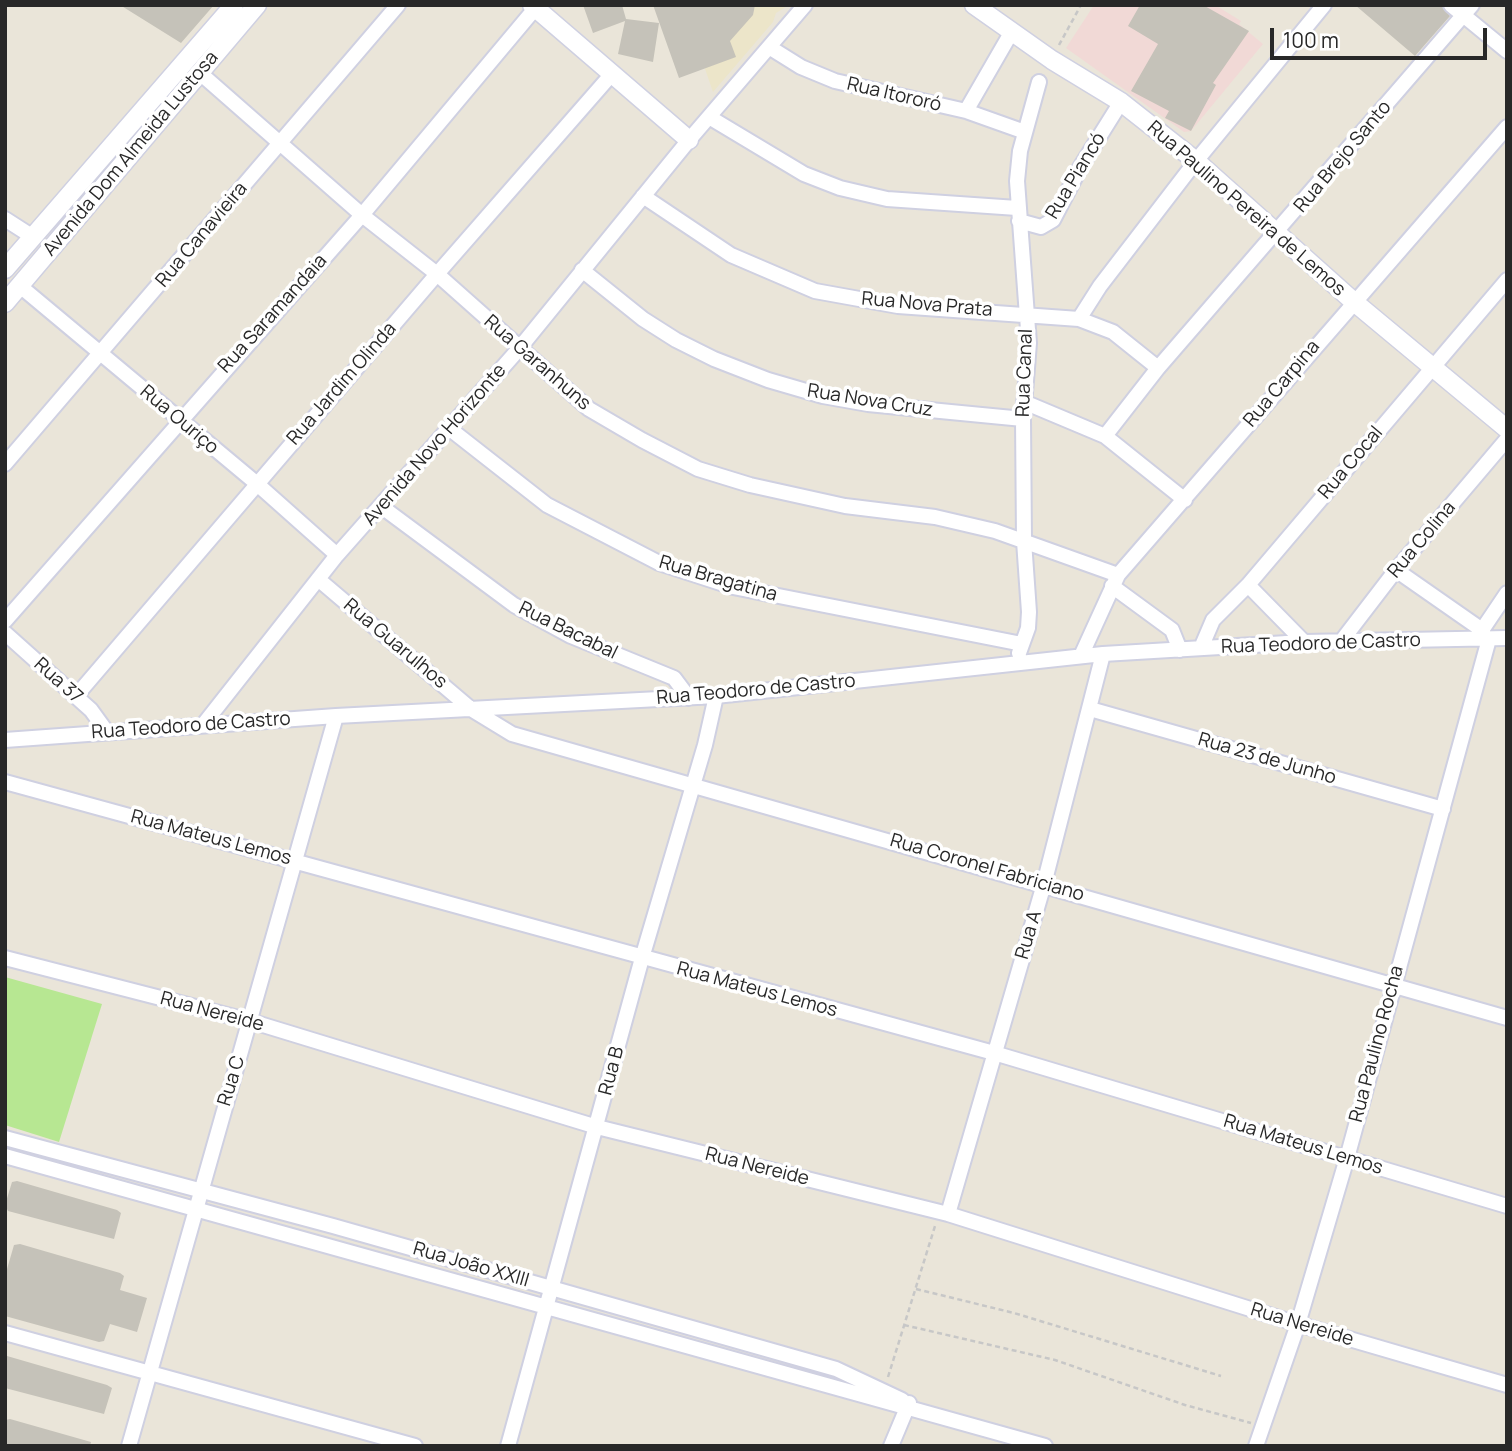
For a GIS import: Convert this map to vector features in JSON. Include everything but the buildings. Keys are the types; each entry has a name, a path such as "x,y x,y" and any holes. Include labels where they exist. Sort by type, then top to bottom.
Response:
{"street":[{"name":"Avenida Dom Almeida Lustosa","path":"5,269 234,5"},
{"name":"Avenida Dom Almeida Lustosa","path":"5,303 257,5"},
{"name":"Rua Canavieira","path":"5,464 398,5"},
{"name":"Avenida Novo Horizonte","path":"203,725 337,555 519,350 689,140 805,5"},
{"name":"Rua Paulino Pereira de Lemos","path":"974,5 1011,33 1121,102 1196,161 1353,300 1507,429"},
{"path":"1079,319 1100,286 1196,161 1324,5"},
{"path":"1451,5 1467,10 1507,51"},
{"path":"535,6 611,75 689,140"},
{"name":"Rua Saramandaia","path":"5,621 178,421 362,215 535,6"},
{"name":"Rua Brejo Santo","path":"1105,436 1158,368 1278,233 1467,10"},
{"path":"966,111 1011,33"},
{"name":"Rua Itororó","path":"769,47 801,67 835,81 966,111 1025,132"},
{"name":"Rua Garanhuns","path":"200,73 362,215 437,274 519,350 589,409 698,469 750,485 845,506 935,517 995,531 1024,541 1115,580 1172,630 1180,650"},
{"name":"Rua Jardim Olinda","path":"76,696 611,75"},
{"name":"Rua Canal","path":"1015,664 1028,628 1029,612 1024,541 1023,419 1029,343 1018,214 1018,171 1025,132 1039,82"},
{"name":"Rua Piancó","path":"709,117 804,174 840,188 887,199 1018,214 1041,227 1053,220 1081,166 1121,102"},
{"name":"Rua Carpina","path":"1081,656 1115,580 1353,300 1507,127"},
{"name":"Rua Nova Prata","path":"643,196 730,255 815,291 898,306 1027,313 1079,319 1113,331 1158,368"},
{"path":"5,219 33,237"},
{"name":"Rua Nova Cruz","path":"582,270 643,319 676,340 714,359 768,380 823,396 868,404 1023,419"},
{"name":"Rua Cocal","path":"1201,648 1213,620 1248,585 1507,280"},
{"name":"Rua Ouriço","path":"20,286 178,421 257,483 337,555"},
{"path":"1024,402 1105,436 1185,500"},
{"name":"Rua Bragatina","path":"450,429 547,505 659,563 733,587 1021,644"},
{"name":"Rua Colina","path":"1340,643 1396,570 1507,439"},
{"name":"Rua Bacabal","path":"382,507 514,605 571,636 674,678 689,698"},
{"path":"1396,570 1482,636"},
{"name":"Rua Guarulhos","path":"318,579 471,709"},
{"path":"1248,585 1304,642"},
{"name":"Rua Paulino Rocha","path":"1256,1446 1297,1324 1347,1158 1392,984 1443,809 1482,636 1507,593"},
{"name":"Rua 37","path":"5,633 76,696 107,732"},
{"name":"Rua Teodoro de Castro","path":"5,740 336,716 716,696 1103,654 1304,642 1340,643 1482,636 1507,638"},
{"name":"Rua A","path":"943,1213 995,1054 1044,884 1103,654"},
{"name":"Rua B","path":"508,1446 554,1289 642,958 716,696"},
{"name":"Rua Coronel Fabriciano","path":"471,709 512,734 551,748 1044,884 1507,1018"},
{"name":"Rua 23 de Junho","path":"1090,709 1443,809"},
{"name":"Rua C","path":"129,1446 336,716"},
{"name":"Rua Mateus Lemos","path":"5,782 995,1054 1507,1206"},
{"name":"Rua Nereide","path":"5,958 250,1021 597,1126 943,1213 1297,1324 1507,1385"},
{"name":"Rua João XXIII","path":"5,1138 836,1369 884,1390 908,1406"},
{"name":"Rua João XXIII","path":"5,1156 196,1207 1045,1446"},
{"path":"5,1333 415,1446"},
{"path":"891,1446 908,1406"}],"path":[{"path":"1052,60 1081,5"},
{"path":"884,1390 915,1289 943,1213"},
{"path":"915,1289 1014,1313 1221,1376"},
{"path":"904,1325 1055,1360 1185,1405 1263,1427"}],"shaded area":[{"path":"683,5 789,5 776,13 773,22 713,92"},
{"path":"1094,5 1215,5 1241,21 1239,24 1263,44 1191,131 1184,132 1066,48"}],"green space":[{"path":"5,977 102,1004 59,1142 5,1125"}]}
